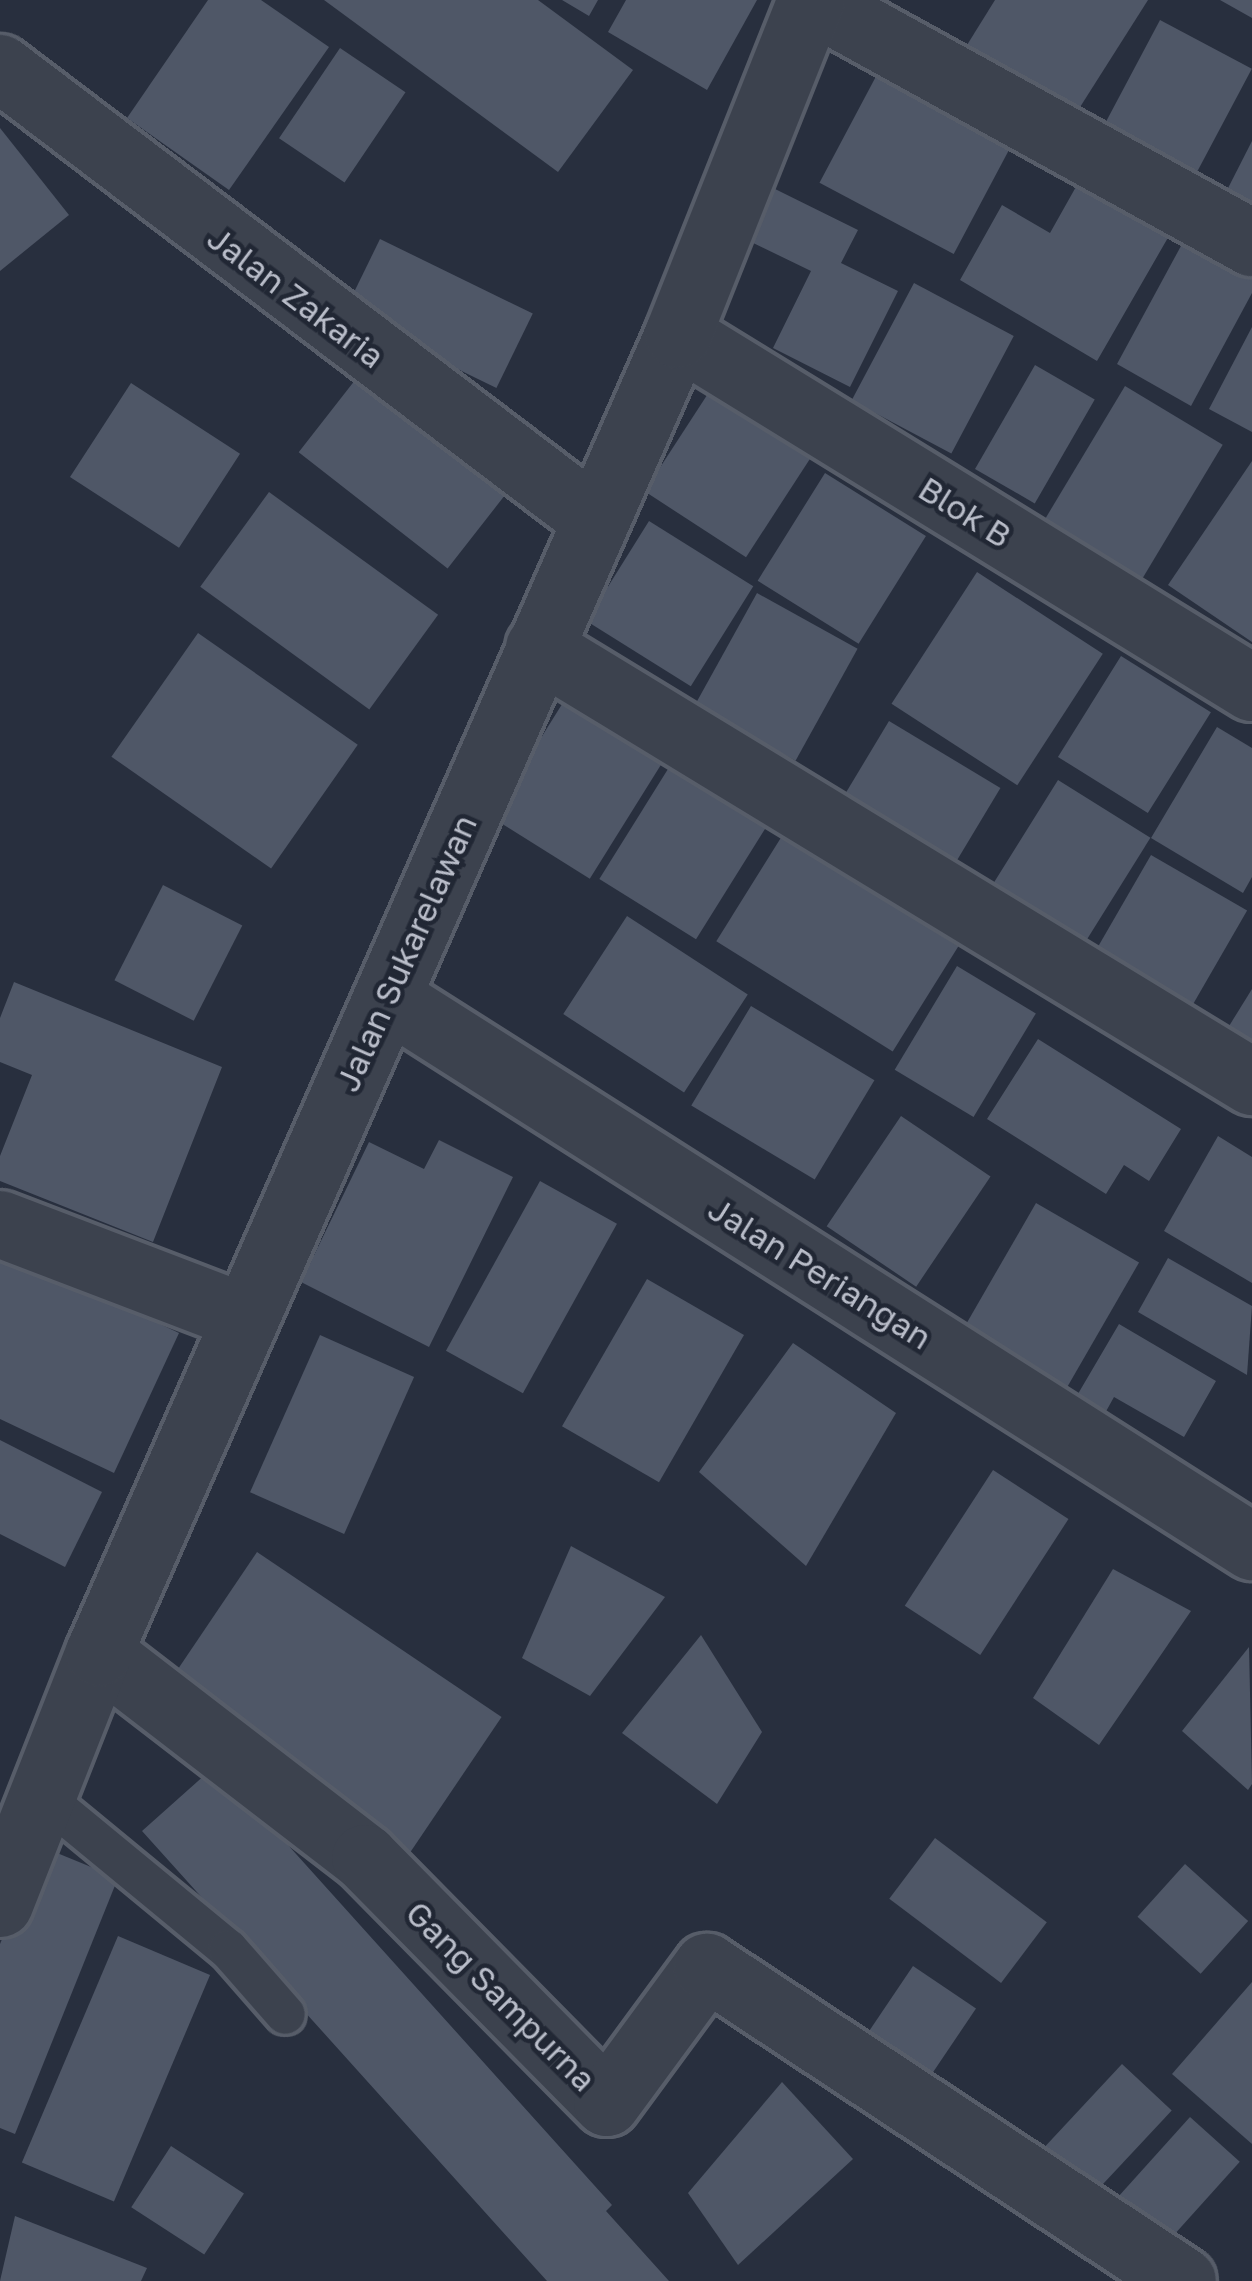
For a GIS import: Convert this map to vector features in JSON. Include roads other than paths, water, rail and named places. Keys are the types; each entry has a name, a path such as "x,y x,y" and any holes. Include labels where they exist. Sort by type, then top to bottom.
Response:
{"street":[{"path":"811,0 1252,243"},
{"name":"Jalan Sukarelawan","path":"0,1904 47,1799 99,1652 678,335 811,0"},
{"name":"Jalan Zakaria","path":"0,68 596,520"},
{"name":"Blok B","path":"678,335 1252,688"},
{"path":"539,648 1252,1082"},
{"name":"Jalan Periangan","path":"388,998 1252,1547"},
{"path":"0,1224 246,1318"},
{"name":"Gang Sampurna","path":"99,1652 365,1858 607,2103 707,1967 1183,2281"}],"lane":[{"path":"47,1799 228,1949 286,2014"}]}
